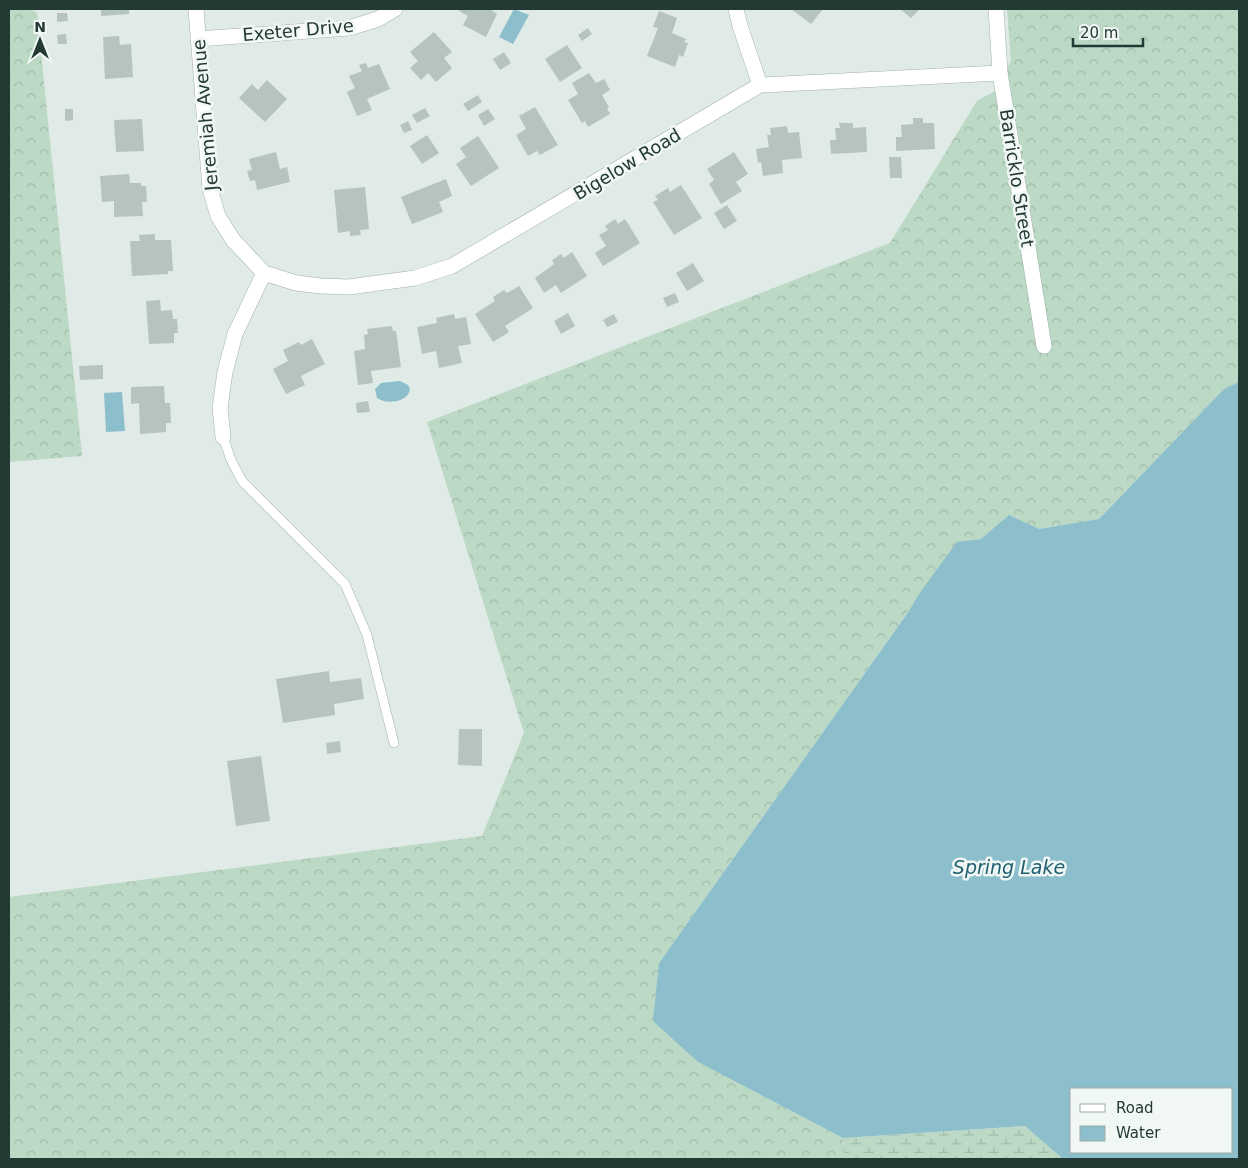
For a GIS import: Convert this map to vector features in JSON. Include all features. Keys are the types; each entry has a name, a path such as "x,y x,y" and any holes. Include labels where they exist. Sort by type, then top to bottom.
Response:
{"street":[{"name":"Jeremiah Avenue","path":"196,9 210,189 218,216 233,240 264,273"},
{"name":"Exeter Drive","path":"198,38 349,28 378,19 394,9"},
{"path":"736,9 760,85"},
{"name":"Barricklo Street","path":"996,9 1000,73 1044,346"},
{"name":"Bigelow Road","path":"264,273 296,283 349,287 415,278 452,266 760,85 1000,73"},
{"path":"223,437 220,408 225,372 235,334 264,273"}],"lane":[{"path":"223,437 231,460 242,481 345,584 367,635 394,743"}],"green space":[{"path":"9,9 30,9 37,13 82,456 9,462"},
{"path":"1007,9 1239,9 1239,382 1224,389 1099,519 957,543 659,963 698,1062 843,1138 844,1159 9,1159 9,897 482,836 524,733 427,422 890,243 977,101 995,91 1011,61"},
{"path":"1025,1126 1063,1159 844,1159 843,1138"}],"water":[{"path":"514,9 529,15 513,44 499,37"},
{"path":"400,381 408,385 410,389 406,397 391,402 377,398 375,389 381,383"},
{"name":"Spring Lake","path":"1239,382 1239,1159 1063,1159 1025,1126 843,1138 698,1062 653,1021 659,963 957,542 981,539 1009,515 1039,529 1099,519 1224,389"},
{"path":"122,392 125,431 106,432 104,393"}],"building":[{"path":"101,9 129,9 129,14 101,16"},
{"path":"460,9 490,9 497,14 486,37 463,25 468,16 459,11"},
{"path":"791,9 823,9 811,24"},
{"path":"900,9 920,9 911,18"},
{"path":"659,11 677,18 672,33 686,39 684,42 688,43 683,57 679,55 675,67 647,56 658,28 653,27"},
{"path":"57,13 67,13 68,21 57,22"},
{"path":"588,28 592,34 582,41 578,35"},
{"path":"434,32 452,52 444,58 452,68 436,82 428,73 421,80 410,68 418,61 410,52"},
{"path":"66,34 67,44 58,44 57,35"},
{"path":"119,36 120,45 131,44 133,77 105,79 103,37"},
{"path":"567,45 582,68 560,82 545,59"},
{"path":"504,52 511,63 500,70 493,59"},
{"path":"366,63 368,68 379,64 390,89 367,99 372,110 357,116 347,92 355,88 349,76 362,71 359,65"},
{"path":"589,73 596,83 604,79 610,90 602,95 609,107 607,108 610,114 588,127 585,121 582,123 568,100 578,94 572,83"},
{"path":"267,80 287,99 265,122 239,98 252,84 258,90"},
{"path":"478,95 482,102 468,111 463,104"},
{"path":"535,107 558,145 540,155 537,151 528,156 516,135 526,129 519,116"},
{"path":"425,108 430,116 417,123 412,115"},
{"path":"65,109 73,109 73,120 65,121"},
{"path":"488,109 495,119 484,126 478,115"},
{"path":"913,118 923,118 923,123 934,123 935,149 896,151 896,137 902,137 901,125 913,124"},
{"path":"142,119 144,151 116,152 114,120"},
{"path":"408,121 412,130 404,133 400,125"},
{"path":"839,123 853,123 853,128 866,127 867,152 831,154 830,140 836,140 835,128 840,128"},
{"path":"787,126 788,133 799,132 802,158 782,160 783,173 763,176 761,162 758,163 756,149 769,147 767,135 771,135 770,128"},
{"path":"427,135 439,153 422,164 410,146"},
{"path":"478,136 499,168 471,186 456,164 466,157 460,148"},
{"path":"276,152 280,169 287,167 290,182 257,190 255,180 250,181 247,171 252,170 249,159"},
{"path":"734,152 748,174 736,182 742,191 721,204 709,184 714,180 707,169"},
{"path":"889,157 901,157 902,178 890,178"},
{"path":"129,174 130,183 141,183 141,186 146,186 147,202 142,202 143,216 114,217 114,201 102,202 100,176"},
{"path":"446,179 452,196 439,202 443,212 412,224 401,197"},
{"path":"681,185 702,218 674,235 653,202 658,200 655,196 668,188 670,192"},
{"path":"365,187 369,229 360,230 361,235 350,236 350,231 338,233 334,190"},
{"path":"727,205 737,221 724,229 714,213"},
{"path":"615,219 618,224 625,219 640,243 603,266 595,253 606,246 599,235 608,230 605,226"},
{"path":"155,234 155,240 171,240 173,271 168,271 168,274 132,276 130,241 140,241 139,235"},
{"path":"572,252 587,276 561,293 556,285 544,293 535,278 554,264 552,260 561,254 564,258"},
{"path":"693,263 704,281 687,291 676,273"},
{"path":"519,286 533,308 505,326 509,332 493,342 475,314 495,301 493,297 504,290 507,293"},
{"path":"675,293 679,302 667,307 663,298"},
{"path":"160,300 161,311 172,310 173,319 177,319 178,333 174,333 174,343 149,344 146,301"},
{"path":"568,313 575,326 561,334 554,321"},
{"path":"454,314 455,319 466,317 471,344 458,346 462,363 439,368 436,351 422,354 417,327 437,323 436,318"},
{"path":"614,314 618,322 607,327 603,320"},
{"path":"392,326 393,331 396,331 401,367 371,371 373,383 358,385 354,351 365,349 364,335 368,334 367,329"},
{"path":"312,339 325,364 301,376 305,385 286,394 273,369 288,361 283,350 299,342 301,345"},
{"path":"103,365 103,379 80,380 79,366"},
{"path":"164,386 165,403 170,403 171,423 166,423 166,432 140,434 139,403 131,404 131,387"},
{"path":"368,401 370,412 357,413 356,403"},
{"path":"329,671 330,682 361,678 364,699 334,704 335,715 283,723 276,679"},
{"path":"459,729 482,729 482,766 458,765"},
{"path":"340,741 341,752 327,754 326,743"},
{"path":"261,756 270,821 236,826 227,761"}]}
